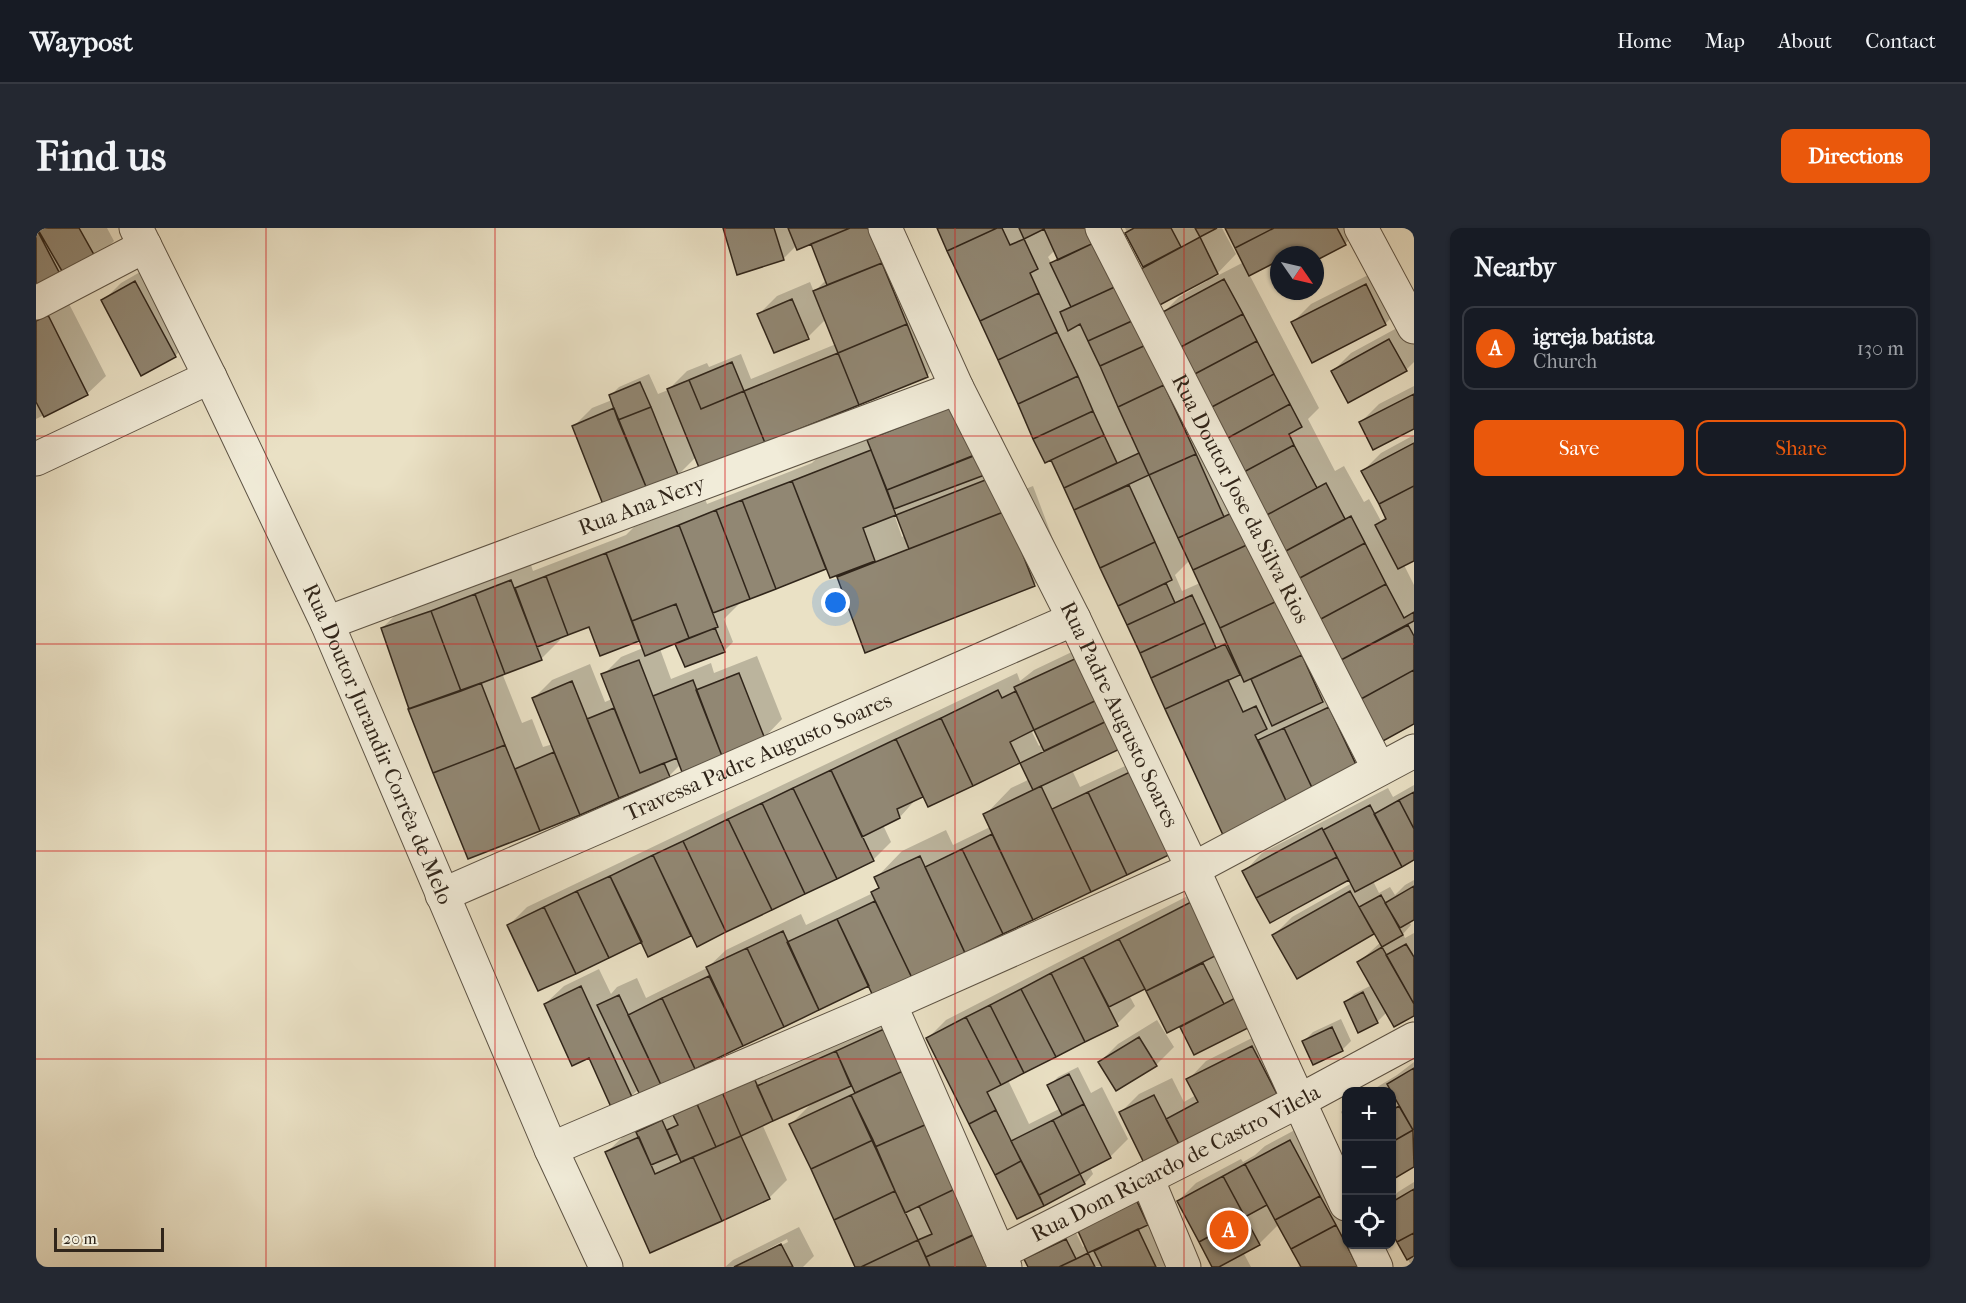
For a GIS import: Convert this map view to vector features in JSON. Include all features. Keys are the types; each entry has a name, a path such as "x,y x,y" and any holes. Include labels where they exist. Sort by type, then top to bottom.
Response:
{"street":[{"name":"Rua Padre Augusto Soares","path":"885,228 957,388 1074,619 1193,869 1343,1195"},
{"name":"Rua Doutor Jose da Silva Rios","path":"1102,228 1379,769"},
{"path":"1361,228 1414,327"},
{"path":"36,303 141,237"},
{"name":"Rua Doutor Jurandir Corrêa de Melo","path":"141,237 210,376 327,623 551,1149 606,1267"},
{"path":"36,459 210,376"},
{"name":"Rua Ana Nery","path":"327,623 957,388"},
{"name":"Travessa Padre Augusto Soares","path":"442,895 1074,619"},
{"path":"551,1149 890,1004 1193,869 1414,751"},
{"path":"890,1004 1002,1260"},
{"name":"Rua Dom Ricardo de Castro Vilela","path":"1002,1260 1147,1178 1299,1101 1414,1039"},
{"path":"1147,1178 1184,1267"},
{"path":"1367,1249 1376,1267"}],"building":[{"path":"36,228 60,274 36,286"},
{"path":"37,228 79,228 97,260 66,278"},
{"path":"723,228 774,228 784,260 737,275"},
{"path":"788,228 850,228 797,250"},
{"path":"850,228 868,228 882,263 827,285 811,244"},
{"path":"937,228 997,228 947,251"},
{"path":"997,228 1002,228 1010,245 1024,239 1038,269 1030,273 1039,293 980,321 947,251"},
{"path":"1019,228 1092,228 1098,241 1058,260 1044,229 1024,239"},
{"path":"1134,228 1171,228 1181,247 1143,267 1125,233"},
{"path":"1195,228 1217,228 1200,237"},
{"path":"1225,228 1274,228 1235,248"},
{"path":"1274,228 1337,228 1346,245 1324,256 1324,246 1270,246 1270,265 1249,276 1235,248"},
{"path":"1200,237 1218,274 1156,307 1137,271"},
{"path":"1098,241 1119,285 1071,307 1050,263"},
{"path":"882,263 907,324 838,353 813,291"},
{"path":"1224,279 1243,314 1177,349 1159,314"},
{"path":"135,281 176,357 141,376 101,300"},
{"path":"1366,284 1386,325 1312,363 1291,322"},
{"path":"1119,285 1134,320 1088,341 1080,324 1068,331 1060,312"},
{"path":"1039,293 1057,332 998,360 980,321"},
{"path":"792,299 809,339 774,353 757,314"},
{"path":"1243,314 1257,341 1191,376 1177,349"},
{"path":"48,315 88,395 44,417 36,402 36,321"},
{"path":"1134,320 1146,345 1100,366 1088,341"},
{"path":"907,324 928,377 859,405 838,353"},
{"path":"1057,332 1078,376 1018,404 998,360"},
{"path":"1389,339 1407,371 1348,403 1331,371"},
{"path":"1257,341 1274,374 1208,409 1191,376"},
{"path":"1146,345 1164,385 1118,407 1100,366"},
{"path":"838,353 859,405 765,443 744,391"},
{"path":"732,362 744,391 701,409 689,380"},
{"path":"1274,374 1290,404 1224,440 1208,409"},
{"path":"1078,376 1093,411 1033,439 1018,404"},
{"path":"689,380 701,409 744,391 765,443 700,470 667,389"},
{"path":"640,382 651,407 618,420 609,395"},
{"path":"1164,385 1196,454 1149,475 1118,407"},
{"path":"1414,394 1414,429 1373,450 1359,422"},
{"path":"957,404 976,455 887,490 867,440"},
{"path":"1290,404 1302,427 1289,434 1294,445 1242,473 1224,440"},
{"path":"651,407 679,477 647,489 618,420"},
{"path":"614,408 647,489 604,507 572,426"},
{"path":"1093,411 1104,435 1045,463 1033,439"},
{"path":"1104,435 1117,463 1064,488 1051,460"},
{"path":"1414,443 1414,486 1379,504 1361,471"},
{"path":"1294,445 1317,488 1265,516 1242,473"},
{"path":"871,450 896,515 863,528 875,561 830,578 792,481"},
{"path":"982,452 990,473 894,509 887,490"},
{"path":"1139,453 1149,475 1074,510 1064,488"},
{"path":"1196,454 1224,517 1178,538 1149,475"},
{"path":"993,477 1006,511 909,549 896,515"},
{"path":"792,481 826,569 776,589 742,500"},
{"path":"1326,483 1345,519 1284,552 1265,516"},
{"path":"1129,485 1155,542 1100,568 1074,510"},
{"path":"1414,486 1414,561 1398,569 1375,525 1386,519 1379,504"},
{"path":"742,500 776,589 750,599 716,510"},
{"path":"716,510 750,599 713,613 679,525"},
{"path":"1006,511 1035,586 865,653 837,577"},
{"path":"1236,511 1251,543 1193,570 1178,538"},
{"path":"1351,516 1365,543 1298,579 1284,552"},
{"path":"679,525 718,627 689,638 676,604 632,621 606,553"},
{"path":"1155,542 1172,580 1118,606 1100,568"},
{"path":"1251,543 1277,601 1220,628 1193,570"},
{"path":"1365,543 1386,584 1319,620 1298,579"},
{"path":"606,553 639,641 600,656 589,627 568,635 546,576"},
{"path":"546,576 568,635 537,647 515,588"},
{"path":"511,580 542,660 505,674 475,594"},
{"path":"1166,583 1175,603 1127,625 1118,606"},
{"path":"1386,584 1404,618 1414,612 1414,621 1341,660 1319,620"},
{"path":"475,594 505,674 461,691 431,611"},
{"path":"1192,595 1205,623 1140,653 1127,625"},
{"path":"1277,601 1302,655 1244,682 1220,628"},
{"path":"676,604 689,638 645,656 632,621"},
{"path":"431,611 461,691 409,709 381,628"},
{"path":"1205,623 1216,648 1151,678 1140,653"},
{"path":"1408,625 1414,636 1414,670 1361,699 1341,660"},
{"path":"715,628 725,652 685,667 675,644"},
{"path":"1225,644 1240,675 1165,709 1151,678"},
{"path":"1302,655 1323,702 1272,726 1251,679"},
{"path":"1079,657 1099,699 1034,730 1014,687"},
{"path":"639,660 677,758 640,773 601,674"},
{"path":"1414,670 1414,724 1383,741 1361,699"},
{"path":"739,673 765,739 722,756 696,690"},
{"path":"693,680 722,756 682,772 653,696"},
{"path":"1228,680 1243,712 1256,706 1267,729 1255,735 1288,805 1223,835 1165,709"},
{"path":"572,681 619,798 580,815 532,698"},
{"path":"481,683 505,745 433,773 408,709"},
{"path":"998,690 1002,698 1016,691 1034,730 1010,742 1020,763 973,786 941,718"},
{"path":"1099,699 1109,720 1044,751 1034,730"},
{"path":"1329,707 1359,771 1314,792 1284,728"},
{"path":"614,708 640,773 664,763 670,777 619,798 587,719"},
{"path":"941,718 973,786 928,807 896,739"},
{"path":"1109,720 1122,748 1033,790 1020,763"},
{"path":"1284,728 1314,792 1288,805 1258,740"},
{"path":"896,739 923,797 897,809 900,818 862,837 831,770"},
{"path":"505,745 540,831 468,859 433,773"},
{"path":"554,752 580,815 540,831 515,769"},
{"path":"831,770 874,861 837,879 793,788"},
{"path":"1132,771 1171,854 1127,875 1088,792"},
{"path":"1041,786 1091,892 1033,920 983,814"},
{"path":"793,788 837,879 805,894 762,803"},
{"path":"1088,792 1127,875 1091,892 1052,809"},
{"path":"1414,792 1414,829 1399,800"},
{"path":"1399,800 1414,829 1414,860 1402,867 1374,814"},
{"path":"762,803 805,894 772,910 728,819"},
{"path":"1370,805 1402,867 1355,892 1323,830"},
{"path":"728,819 772,910 726,932 683,841"},
{"path":"1322,828 1337,857 1256,898 1242,871"},
{"path":"992,834 1033,920 1003,934 962,849"},
{"path":"683,841 726,932 697,947 653,855"},
{"path":"962,849 1003,934 965,953 925,867"},
{"path":"653,855 691,936 648,957 610,876"},
{"path":"920,856 965,953 912,978 871,892 879,888 874,877"},
{"path":"1337,857 1349,880 1270,923 1256,898"},
{"path":"610,876 642,942 609,958 577,891"},
{"path":"1414,886 1414,920 1400,928 1385,903"},
{"path":"577,891 609,958 576,974 544,907"},
{"path":"1350,891 1374,934 1297,979 1272,935"},
{"path":"1381,895 1403,935 1382,947 1359,907"},
{"path":"875,901 912,978 873,996 837,919"},
{"path":"1193,901 1219,954 1146,991 1119,939"},
{"path":"544,907 576,974 538,991 507,925"},
{"path":"837,919 869,986 819,1010 787,942"},
{"path":"783,931 819,1010 784,1027 747,948"},
{"path":"1119,939 1145,989 1109,1007 1083,957"},
{"path":"1406,944 1414,957 1414,1004 1386,955"},
{"path":"1382,947 1414,1004 1414,1016 1394,1027 1357,962"},
{"path":"747,948 784,1027 743,1046 706,967"},
{"path":"1083,957 1118,1026 1085,1042 1051,973"},
{"path":"1203,963 1224,1004 1167,1033 1146,991"},
{"path":"1051,973 1085,1042 1056,1057 1021,989"},
{"path":"709,976 743,1046 695,1069 662,998"},
{"path":"581,986 632,1097 611,1107 589,1058 572,1066 544,1004"},
{"path":"1021,989 1056,1057 1024,1073 990,1005"},
{"path":"1363,992 1378,1023 1358,1033 1344,1002"},
{"path":"619,995 661,1085 640,1095 597,1005"},
{"path":"1239,996 1254,1025 1194,1055 1180,1027"},
{"path":"662,998 695,1069 661,1085 628,1015"},
{"path":"990,1005 1024,1073 1001,1085 966,1017"},
{"path":"966,1017 1001,1085 987,1092 996,1110 969,1124 926,1038"},
{"path":"1332,1027 1343,1051 1313,1065 1302,1041"},
{"path":"884,1029 903,1071 855,1093 836,1051"},
{"path":"1139,1037 1157,1066 1116,1091 1098,1062"},
{"path":"1252,1046 1278,1096 1180,1146 1166,1119 1198,1102 1186,1079"},
{"path":"836,1051 851,1086 773,1121 757,1086"},
{"path":"1414,1068 1413,1130 1396,1100 1396,1087 1389,1087 1387,1084"},
{"path":"903,1071 927,1124 875,1147 851,1095"},
{"path":"1069,1074 1084,1104 1062,1115 1047,1085"},
{"path":"754,1078 773,1121 741,1136 722,1092"},
{"path":"722,1092 741,1136 716,1147 697,1104"},
{"path":"851,1095 873,1140 811,1169 789,1124"},
{"path":"1154,1095 1180,1146 1144,1163 1119,1112"},
{"path":"697,1104 716,1147 681,1162 667,1130 678,1125 673,1115"},
{"path":"1084,1104 1111,1158 1080,1174 1053,1120"},
{"path":"1399,1106 1413,1130 1396,1140 1396,1108"},
{"path":"996,1110 1021,1161 995,1175 969,1124"},
{"path":"662,1120 677,1154 651,1165 636,1132"},
{"path":"1053,1120 1080,1174 1039,1195 1011,1141"},
{"path":"927,1124 957,1188 905,1213 875,1147"},
{"path":"1413,1130 1414,1167 1396,1178 1396,1141"},
{"path":"741,1136 770,1199 722,1221 693,1157"},
{"path":"639,1137 655,1174 693,1157 722,1221 650,1253 605,1152"},
{"path":"873,1140 895,1191 834,1220 811,1169"},
{"path":"1290,1140 1320,1196 1275,1220 1245,1164"},
{"path":"1021,1161 1044,1206 1017,1219 995,1175"},
{"path":"1245,1164 1267,1205 1245,1217 1223,1176"},
{"path":"1080,1174 1085,1184 1044,1206 1039,1195"},
{"path":"1223,1176 1245,1217 1199,1242 1177,1201"},
{"path":"957,1188 977,1233 926,1257 918,1240 932,1234 919,1206"},
{"path":"1414,1189 1414,1233 1397,1242 1396,1240 1396,1200"},
{"path":"895,1191 918,1240 861,1267 855,1267 834,1220"},
{"path":"1133,1193 1148,1225 1088,1253 1073,1220"},
{"path":"1320,1196 1336,1225 1291,1249 1275,1220"},
{"path":"1245,1217 1260,1245 1219,1267 1212,1267 1199,1242"},
{"path":"1336,1225 1342,1236 1342,1249 1349,1249 1358,1267 1301,1267 1291,1249"},
{"path":"1138,1229 1156,1267 1102,1267 1094,1251"},
{"path":"978,1233 993,1267 930,1267 926,1257"},
{"path":"1414,1233 1414,1256 1407,1260 1397,1242"},
{"path":"1066,1239 1076,1259 1059,1267 1028,1267 1024,1259"},
{"path":"918,1240 930,1267 861,1267"},
{"path":"781,1244 793,1267 734,1267"},
{"path":"1088,1253 1095,1267 1059,1267 1076,1259"}],"place":[{"name":"igreja batista","path":"1229,1230"}]}
